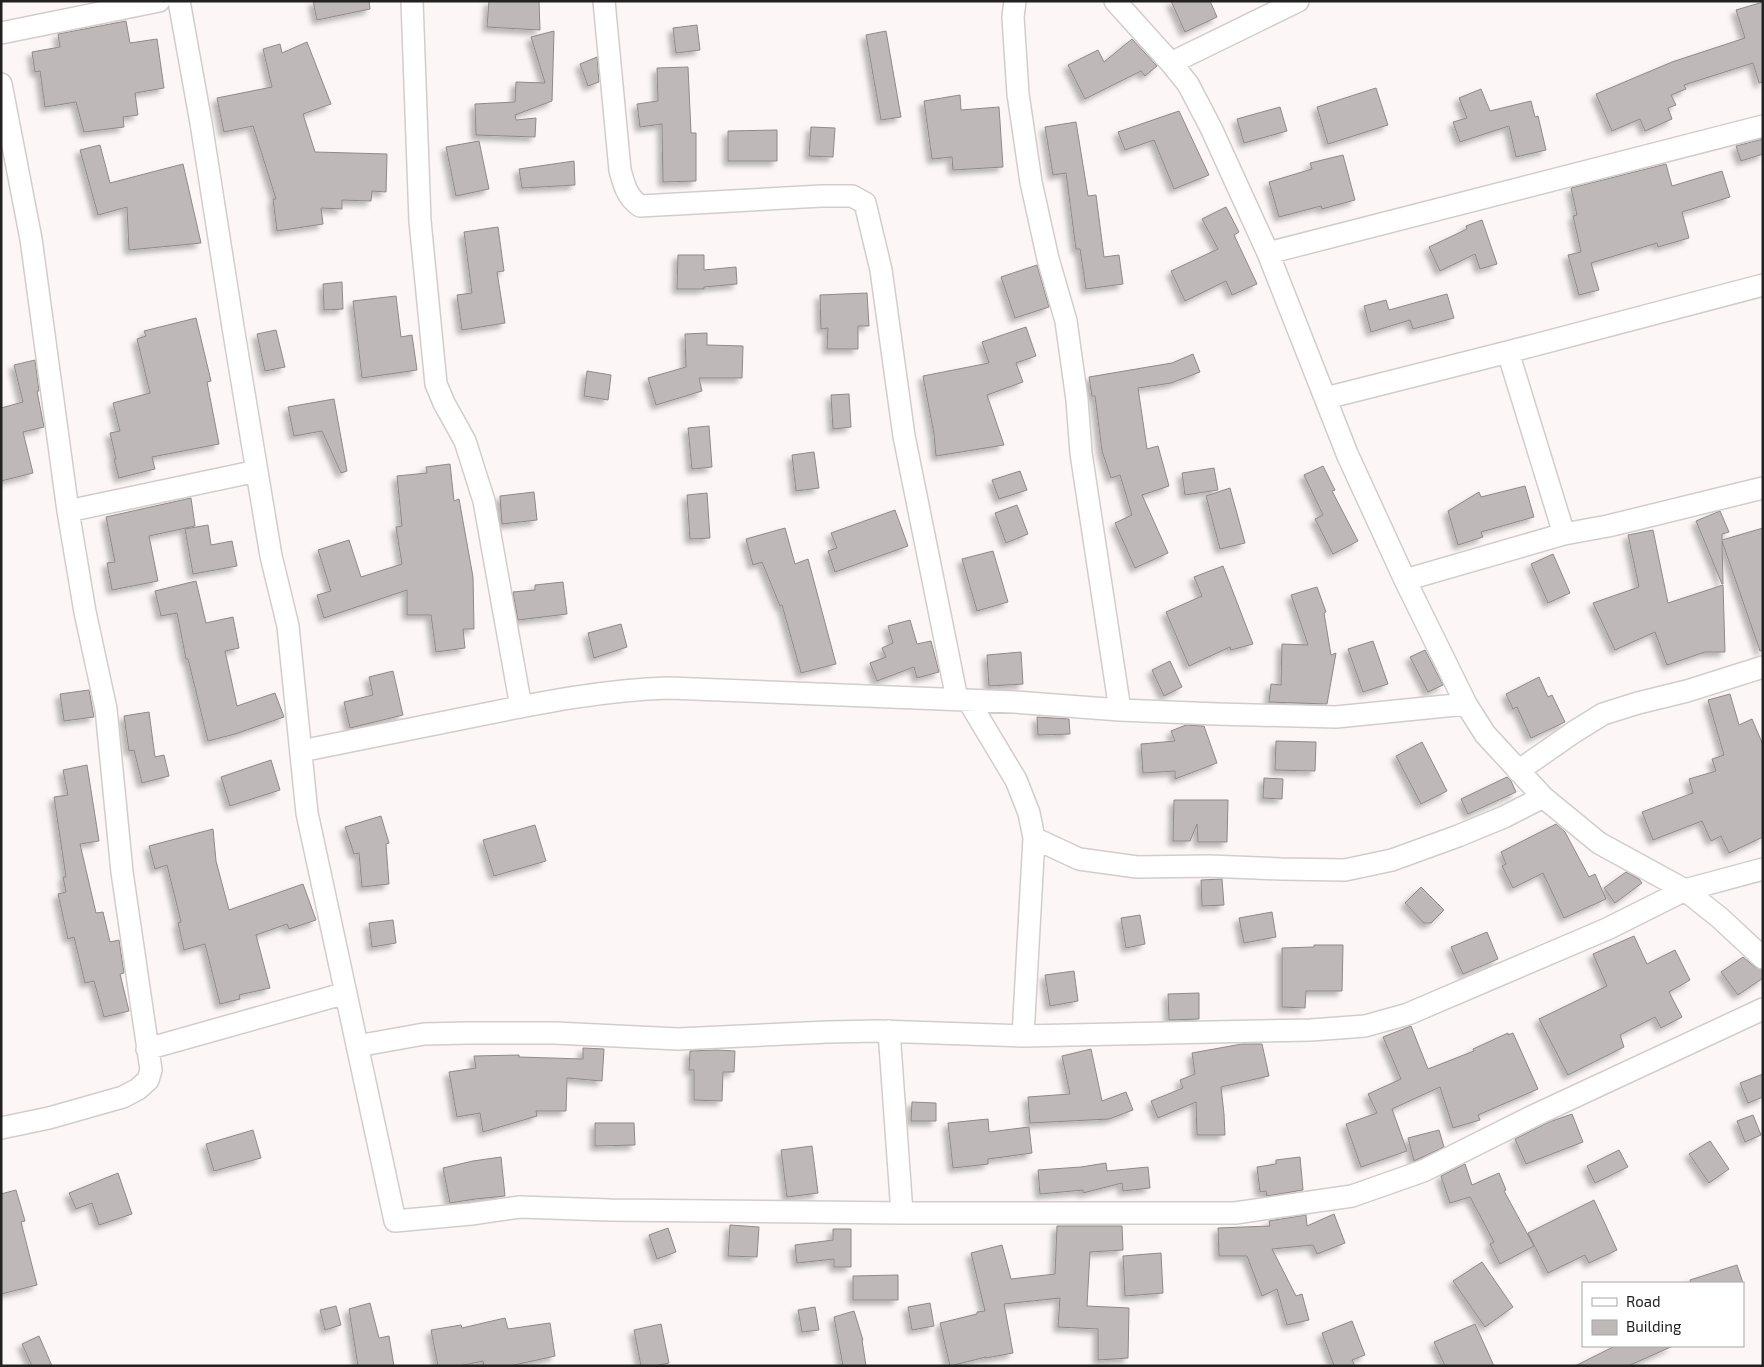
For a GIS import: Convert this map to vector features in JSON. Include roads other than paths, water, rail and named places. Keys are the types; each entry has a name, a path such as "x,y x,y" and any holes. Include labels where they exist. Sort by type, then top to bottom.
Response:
{"street":[{"path":"1,33 159,1"},
{"path":"179,1 201,123 257,471 272,556 288,626 307,813 395,1221 520,1208 902,1213 1235,1213 1352,1196 1423,1171 1531,1117 1763,1009"},
{"path":"412,1 420,221 436,384 465,441 484,501 522,707"},
{"path":"604,1 620,170 626,190 634,202 640,206 852,196 865,203 881,270 904,436 963,700 1016,780 1029,813 1034,838 1024,1036"},
{"path":"1015,1 1014,17 1018,94 1031,182 1048,259 1066,321 1077,400 1081,453 1120,710"},
{"path":"1115,1 1188,84 1211,128 1268,253 1348,456 1405,580 1466,704 1485,734 1543,797 1599,843 1685,890 1720,918 1763,958"},
{"path":"1171,63 1298,1"},
{"path":"1,84 31,239 68,511 84,612 106,710 122,872 150,1070 148,1080 138,1089 123,1097 94,1106 1,1128"},
{"path":"1268,253 1763,126"},
{"path":"1326,398 1763,285"},
{"path":"1508,352 1564,534"},
{"path":"68,511 257,471"},
{"path":"1405,580 1564,534 1608,526 1763,488"},
{"path":"1518,771 1603,714 1638,703 1687,692 1763,667"},
{"path":"301,751 599,693 669,688 963,700 1120,710 1336,718 1466,704"},
{"path":"1034,838 1079,859 1137,867 1209,866 1345,870 1392,860 1458,836 1504,817 1543,797"},
{"path":"357,1046 424,1034 555,1033 678,1039 828,1032 889,1031 1024,1036 1311,1030 1365,1026 1408,1014 1607,929 1685,890 1763,869"},
{"path":"147,1049 346,992"},
{"path":"889,1031 902,1213"}]}
